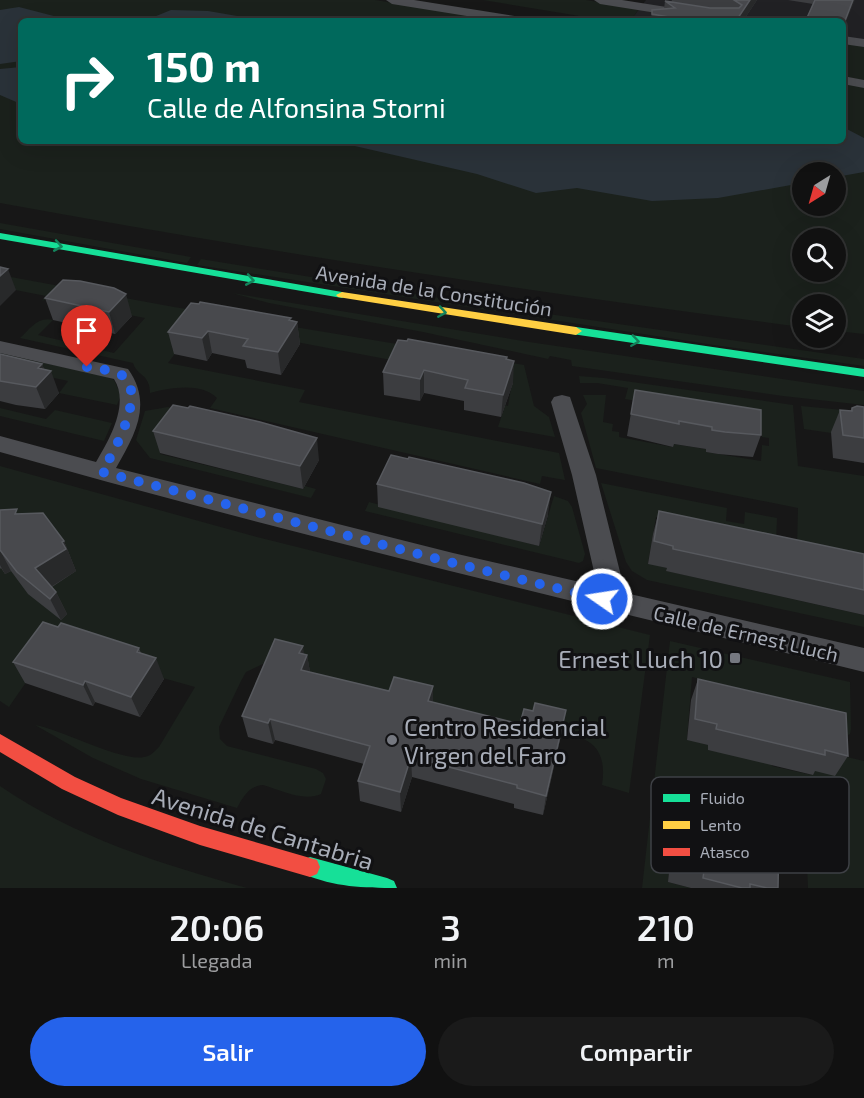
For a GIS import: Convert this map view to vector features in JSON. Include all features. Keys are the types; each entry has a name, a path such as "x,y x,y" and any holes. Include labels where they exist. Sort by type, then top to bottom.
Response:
{"main road":[{"name":"Avenida de la Constitución","path":"0,236 455,314 864,374"},
{"name":"Avenida de Cantabria","path":"0,742 60,779 135,813 195,836 387,888"}],"street":[{"path":"392,0 503,18"},
{"path":"600,0 711,18"},
{"path":"846,40 864,43"},
{"path":"846,81 864,84"},
{"path":"0,348 121,374 127,380 131,389 129,416 102,472"},
{"path":"562,402 584,475 608,576 602,599"},
{"name":"Calle de Ernest Lluch","path":"0,444 453,563 864,660"}],"shaded area":[{"path":"0,0 375,0 486,18 18,18 18,144 846,144 846,84 864,87 864,334 846,332 846,294 792,294 792,326 400,270 0,203"},
{"path":"483,0 586,0 639,9 632,18 592,18"},
{"path":"646,0 864,0 864,45 849,43 846,48 846,18 632,18"},
{"path":"19,7 61,18 18,18 18,61 0,64 0,10"},
{"path":"171,10 208,11 249,18 151,18"},
{"path":"849,43 864,45 864,81 846,77 846,48"},
{"path":"18,67 18,103 0,95 0,69"},
{"path":"846,129 864,138 864,172 846,175 846,162 792,162 792,185 718,198 652,201 577,188 536,193 477,174 346,144 846,144"},
{"path":"0,223 191,257 187,263 0,229"},
{"path":"201,259 471,303 864,359 864,366 197,265"},
{"path":"0,275 174,307 524,365 534,406 549,417 555,437 498,427 505,405 508,406 512,383 191,322 172,349 177,351 168,363 305,390 299,402 559,453 565,480 542,476 540,484 210,408 217,398 194,388 166,389 150,393 148,382 133,363 20,338 31,327 48,319 53,320 38,335 114,353 145,318 47,299 42,301 46,296 0,287"},
{"path":"232,293 529,342 864,391 864,405 783,396 572,366 571,360 550,356 548,359 423,332 269,303"},
{"path":"0,353 107,377 114,380 121,395 117,405 59,393 68,381 0,366"},
{"path":"579,376 793,405 798,466 864,476 864,561 797,547 798,508 596,468 581,413 587,404 583,395 606,395 603,422 613,424 612,431 619,432 619,437 672,447 673,444 706,449 706,452 761,461 762,445 769,446 769,438 762,437 761,421 625,399 628,388 580,383"},
{"path":"801,406 864,412 831,433 804,429"},
{"path":"0,408 46,419 55,410 112,423 104,441 0,416"},
{"path":"176,408 160,454 303,489 305,486 316,489 311,498 150,458 136,440 145,411"},
{"path":"0,466 257,537 650,635 629,793 602,785 603,768 600,755 594,746 573,735 530,732 265,663 246,672 219,727 220,739 227,746 316,769 323,773 326,779 321,794 300,796 263,785 250,790 237,808 141,779 93,758 35,725 121,755 146,756 159,747 195,687 145,673 29,678 9,707 0,701"},
{"path":"601,483 727,508 726,521 744,524 745,512 777,518 776,543 656,517 648,563 667,568 667,571 864,615 864,627 647,580 632,571 626,562"},
{"path":"554,496 568,501 572,507 585,554 583,561 579,563 365,511 369,502 539,546"},
{"path":"670,641 850,682 851,729 850,734 845,737 832,710 692,677 687,739 708,745 708,750 772,761 772,766 812,775 813,770 834,754 864,761 864,888 808,888 807,873 849,873 849,777 655,777"},
{"path":"0,786 58,820 119,847 247,888 0,888"},
{"path":"651,809 651,873 669,873 668,882 691,888 642,888"}],"building":[{"path":"734,0 750,0 738,18 675,18 652,14 652,10 675,8 665,1 710,8 739,8 742,5"},
{"path":"815,0 853,0 846,18 807,18"},
{"path":"0,267 8,269 0,276"},
{"path":"63,280 114,288 126,294 109,312 45,298"},
{"path":"200,302 291,318 289,320 297,322 278,352 243,346 248,339 208,331 202,338 168,332 191,303 199,304"},
{"path":"408,339 507,357 506,359 514,361 503,395 465,388 468,380 424,370 420,379 383,372 398,340 407,341"},
{"path":"0,354 42,364 38,368 51,371 36,387 0,381"},
{"path":"635,390 761,410 761,435 712,430 712,427 679,421 679,424 631,414"},
{"path":"173,405 188,408 190,406 260,422 317,438 300,466 153,431"},
{"path":"864,407 864,438 843,435 840,410 852,411 852,408"},
{"path":"391,455 524,483 551,492 542,524 377,484"},
{"path":"17,509 15,514 43,513 64,541 62,542 66,549 35,568 56,592 50,599 17,572 0,550 0,510"},
{"path":"659,511 864,554 864,590 673,549 673,546 654,541"},
{"path":"43,622 58,627 61,623 139,648 137,652 156,658 131,697 85,681 83,685 13,662"},
{"name":"Centro Residencial Virgen del Faro","path":"275,639 303,646 299,653 307,655 301,670 389,691 394,677 433,686 428,701 520,724 524,709 533,711 535,703 566,710 546,796 517,788 517,785 411,757 400,792 358,781 370,746 270,719 268,723 242,716"},
{"path":"698,679 846,713 848,756 825,750 825,755 716,729 717,724 695,719"},
{"path":"704,873 778,873 778,888 750,884 750,888 742,888 703,878"}],"traffic: fast":[{"path":"0,236 342,295"},
{"path":"576,331 864,373"},
{"path":"310,867 387,888"}],"traffic: slow":[{"path":"342,295 576,331"}],"traffic: jam":[{"path":"0,742 68,783 145,817 310,867"}],"place":[{"name":"Ernest Lluch 10","path":"735,658"},
{"name":"Centro Residencial Virgen del Faro","path":"392,740"}],"route":[{"path":"87,367 121,374 130,384 131,389 129,416 102,472 602,599"}]}
